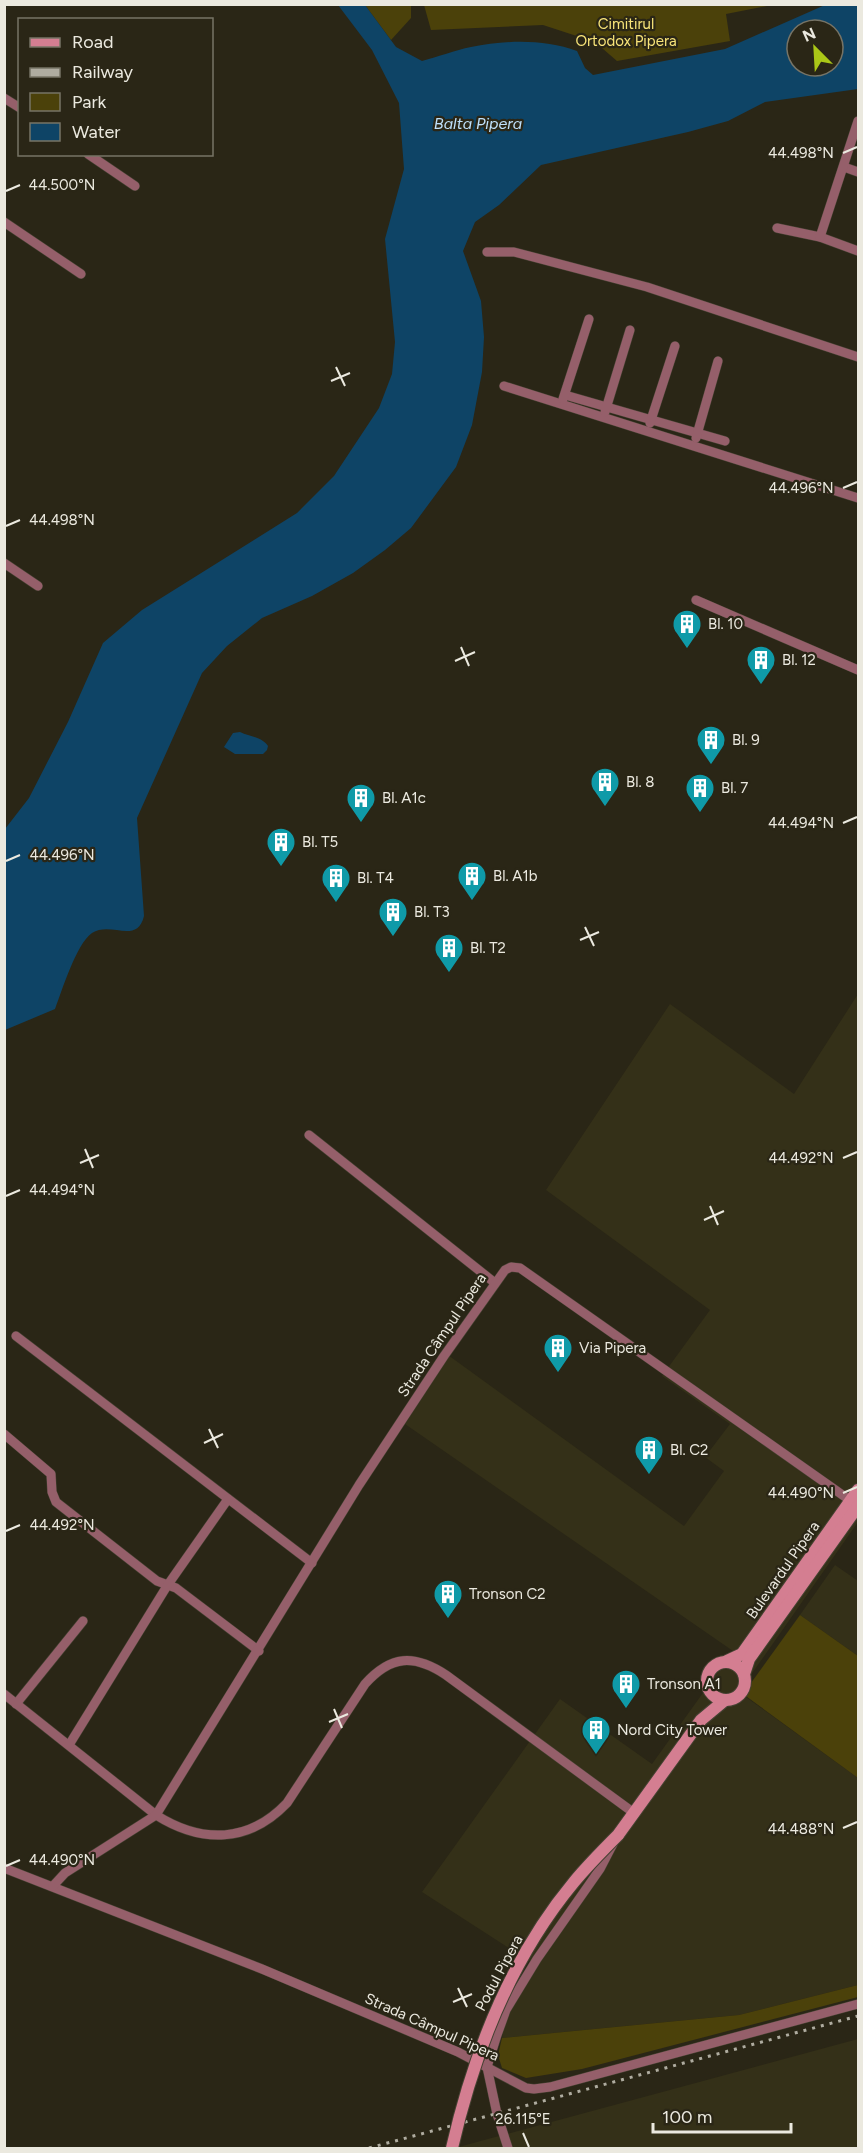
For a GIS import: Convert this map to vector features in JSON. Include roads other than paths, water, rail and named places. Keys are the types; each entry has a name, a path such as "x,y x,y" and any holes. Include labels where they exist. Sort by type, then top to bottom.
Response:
{"main road":[{"name":"Bulevardul Pipera","path":"744,1674 749,1659 855,1504 858,1490"},
{"name":"Bulevardul Pipera","path":"727,1661 742,1654 855,1504"},
{"path":"727,1661 738,1665 744,1674 745,1685 736,1698 725,1700 715,1697 707,1683 709,1672 717,1664 727,1661"},
{"path":"701,1720 711,1693"},
{"path":"618,1835 701,1720 725,1700"},
{"name":"Podul Pipera","path":"452,2148 469,2078 489,2024 511,1978 559,1902 575,1881 618,1835"}],"street":[{"path":"4,98 18,107"},
{"path":"820,237 858,122"},
{"path":"91,156 135,186"},
{"path":"844,167 858,172"},
{"path":"4,222 81,274"},
{"path":"777,228 820,237 858,251"},
{"path":"487,252 514,252 647,287 858,357"},
{"path":"563,400 589,319"},
{"path":"603,417 630,330"},
{"path":"648,432 675,346"},
{"path":"694,446 718,361"},
{"path":"504,386 563,400 606,407 725,441"},
{"path":"563,400 603,417 648,432 858,498"},
{"path":"4,563 38,586"},
{"path":"696,600 858,670"},
{"path":"309,1135 495,1283"},
{"name":"Strada Câmpul Pipera","path":"156,1815 365,1476 444,1356 495,1283 505,1270 511,1267 520,1269 855,1504"},
{"path":"16,1336 312,1563"},
{"path":"4,1434 51,1474 52,1492 56,1502 157,1581 176,1588 259,1651"},
{"path":"69,1745 167,1586 228,1498"},
{"path":"16,1704 83,1621"},
{"path":"4,1694 156,1815 187,1830 230,1836 247,1832 260,1825 276,1815 287,1803 365,1684 378,1671 392,1663 404,1660 418,1662 432,1666 446,1675 634,1813"},
{"path":"53,1886 65,1873 156,1815"},
{"path":"508,2148 497,2114 487,2067 506,2010 537,1959 600,1869 618,1835"},
{"name":"Strada Câmpul Pipera","path":"4,1868 262,1969 458,2052 526,2088 543,2088 858,2004"}],"water":[{"name":"Balta Pipera","path":"338,5 365,5 396,47 422,61 484,45 511,42 552,44 577,51 585,68 593,75 725,49 785,23 785,78 845,78 845,18 795,18 825,5 858,5 858,89 765,102 728,121 541,165 499,205 475,222 463,251 481,301 484,337 482,372 472,425 456,467 411,528 385,550 353,573 312,596 262,618 227,646 202,673 137,818 144,916 141,925 129,931 107,929 92,933 75,957 55,1009 5,1030 5,829 29,798 68,722 103,643 142,610 297,513 334,476 379,408 392,374 395,342 385,239 404,169 399,103 372,50"},
{"path":"240,732 262,740 268,746 267,750 263,754 235,754 224,747 233,733"}],"railway":[{"path":"369,2148 858,2016"}],"place":[{"name":"Bl. 10","path":"687,650"},
{"name":"Bl. 12","path":"761,686"},
{"name":"Bl. 9","path":"711,766"},
{"name":"Bl. 8","path":"605,808"},
{"name":"Bl. 7","path":"700,814"},
{"name":"Bl. A1c","path":"361,824"},
{"name":"Bl. T5","path":"281,868"},
{"name":"Bl. A1b","path":"472,902"},
{"name":"Bl. T4","path":"336,904"},
{"name":"Bl. T3","path":"393,938"},
{"name":"Bl. T2","path":"449,974"},
{"name":"Via Pipera","path":"558,1374"},
{"name":"Bl. C2","path":"649,1476"},
{"name":"Tronson C2","path":"448,1620"},
{"name":"Tronson A1","path":"626,1710"},
{"name":"Nord City Tower","path":"596,1756"}],"park label":[{"name":"Cimitirul Ortodox Pipera","path":"626,32"}]}
